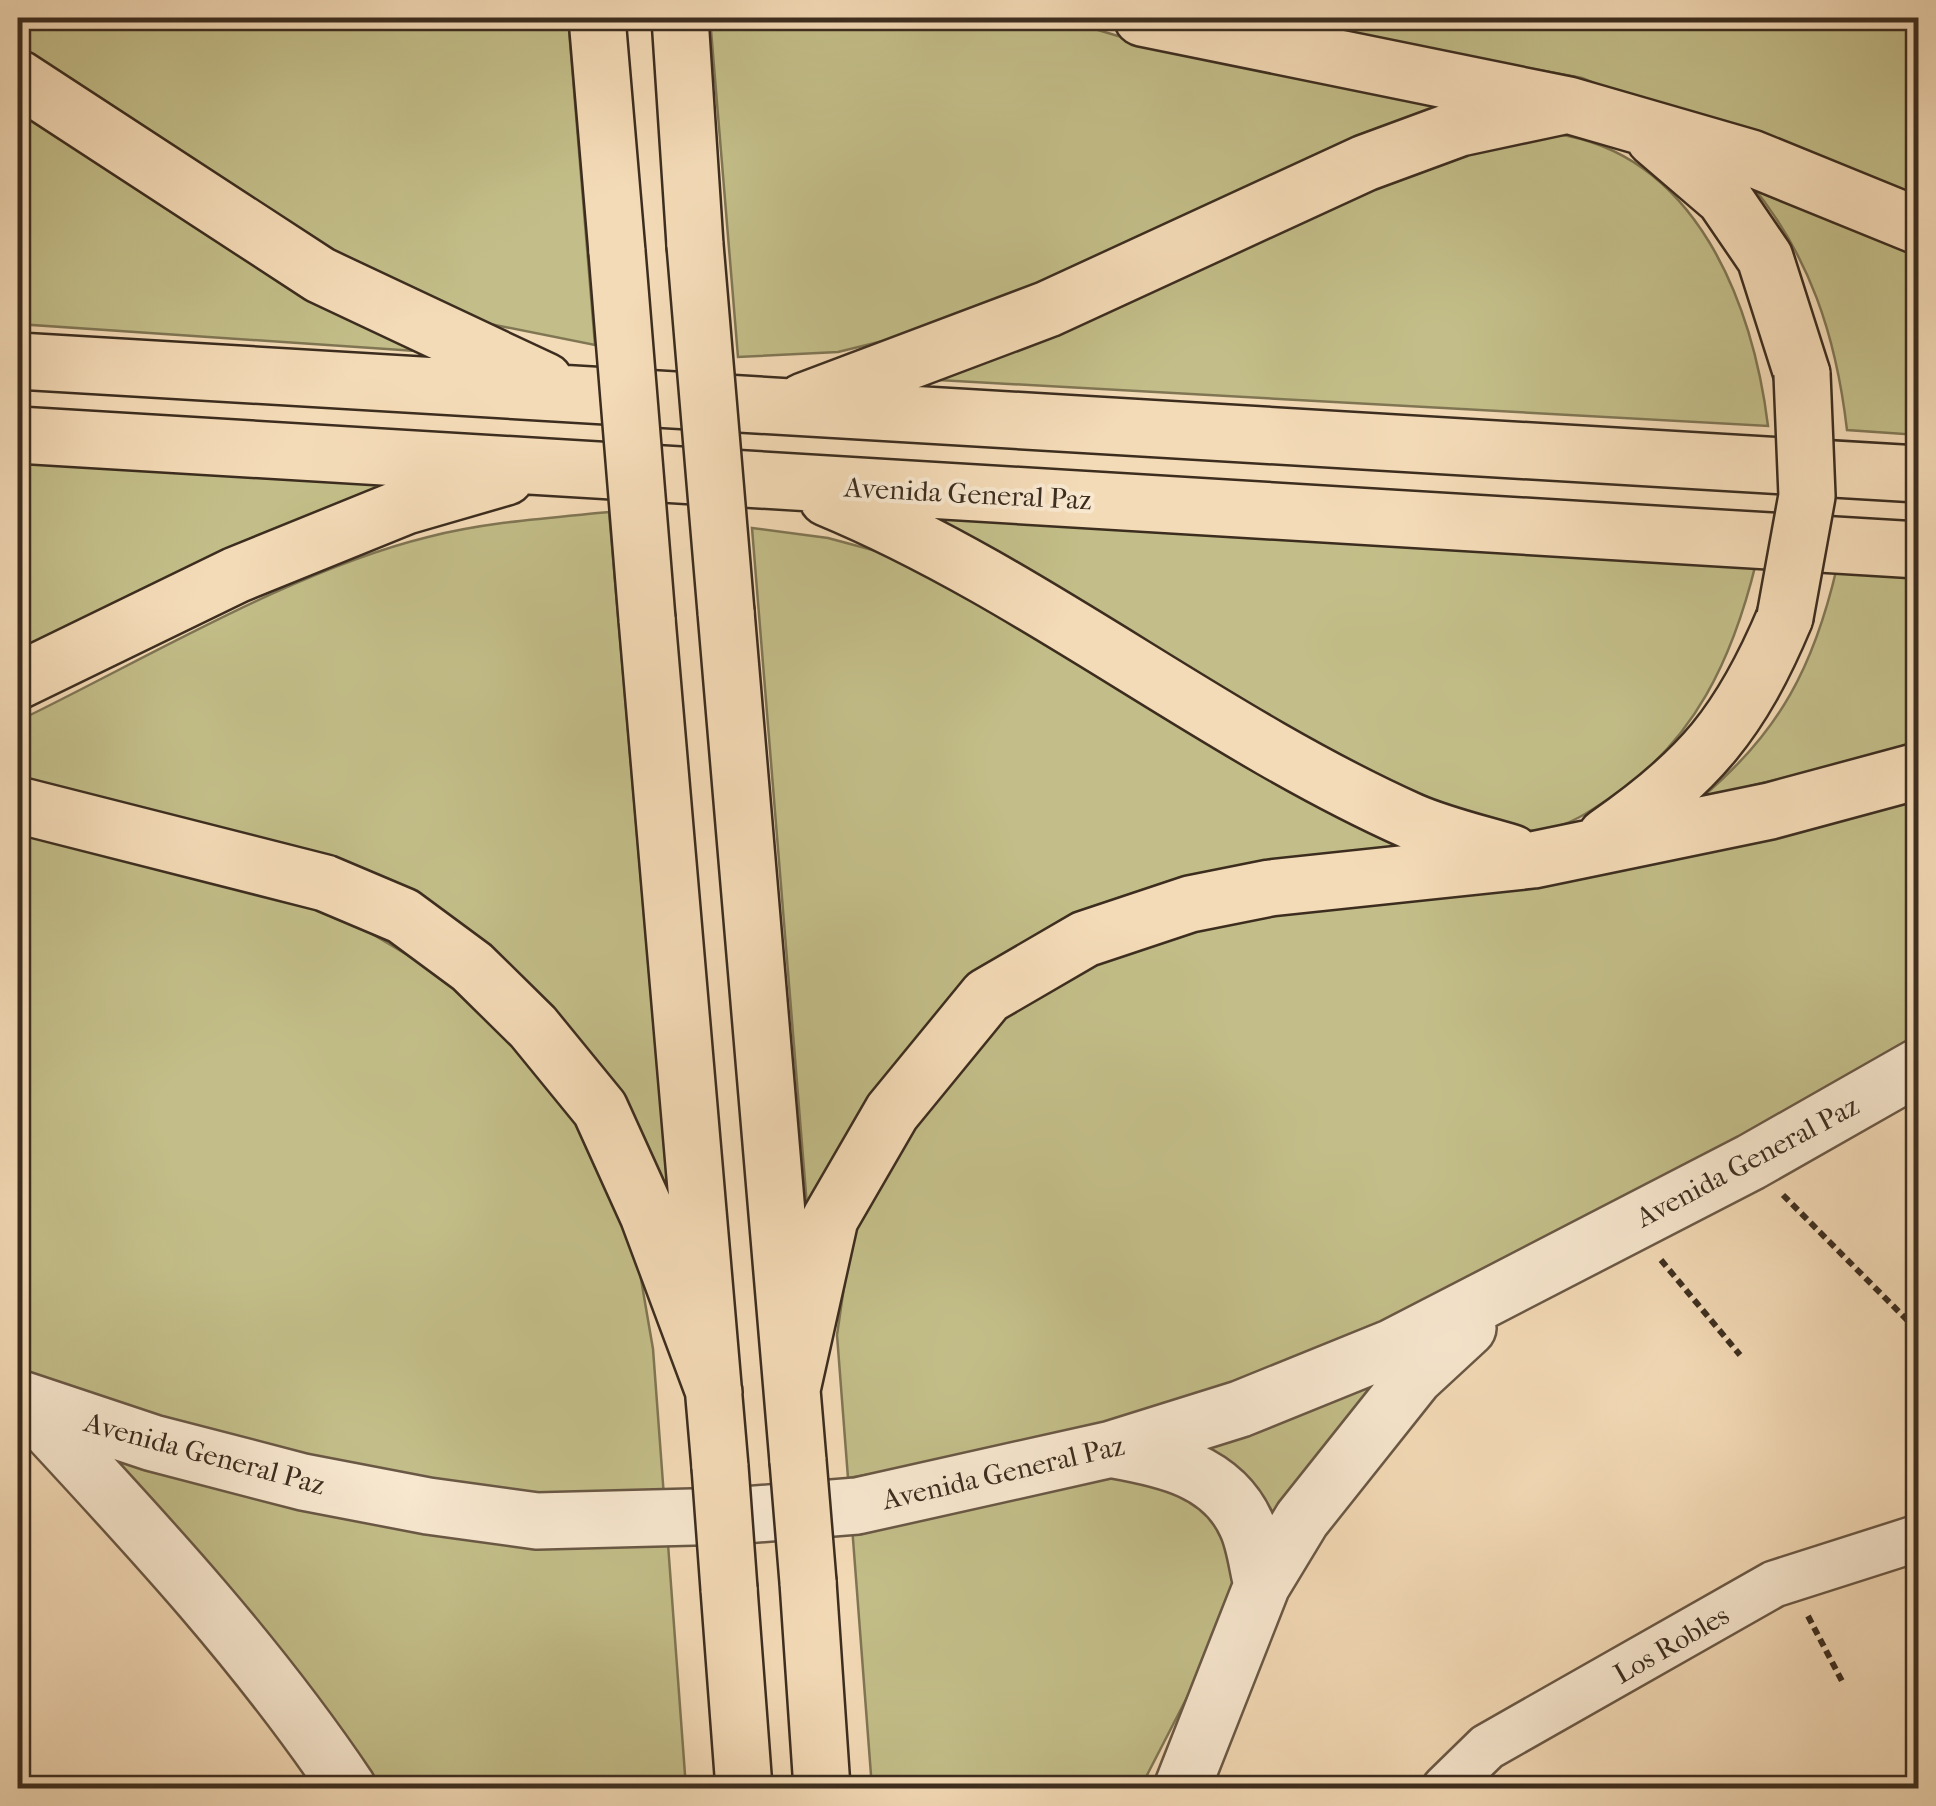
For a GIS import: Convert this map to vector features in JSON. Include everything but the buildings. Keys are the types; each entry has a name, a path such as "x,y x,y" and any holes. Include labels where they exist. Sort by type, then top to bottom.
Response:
{"highway":[{"path":"596,18 714,1392 744,1788"},
{"path":"680,18 695,246 793,1385 822,1788"},
{"path":"1142,18 1568,105 1751,158 1918,226"},
{"path":"18,78 320,276 575,395"},
{"path":"792,406 1048,309 1365,163 1460,128 1568,105"},
{"path":"1588,849 1655,802 1713,748 1759,680 1785,617 1807,496 1802,374 1765,258 1724,198 1640,126"},
{"path":"18,361 1918,474"},
{"name":"Avenida General Paz","path":"18,435 1918,550"},
{"path":"18,682 236,575 406,506 476,484 558,466"},
{"path":"788,482 902,529 1021,594 1322,777 1414,823 1533,860"},
{"path":"793,1385 830,1219 892,1112 987,996 1084,938 1190,904 1270,888 1533,860 1770,811 1918,772"},
{"path":"18,805 325,883 403,916 472,968 533,1027 600,1110 648,1214 714,1392"}],"street":[{"name":"Avenida General Paz","path":"21,1400 303,1482 538,1521 732,1516 857,1506 1112,1450 1240,1409 1393,1347 1751,1162 1918,1067"},
{"path":"1182,1788 1262,1585 1302,1519 1415,1377 1511,1288"},
{"path":"21,1400 202,1593 304,1723 348,1788"},
{"path":"1112,1450 1176,1461 1215,1485 1246,1522 1262,1585"},
{"name":"Los Robles","path":"1446,1788 1487,1747 1789,1580 1918,1538"}],"path":[{"path":"1751,1162 1918,1331"},
{"path":"1631,1224 1740,1354"},
{"path":"1906,1318 1918,1308"},
{"path":"1789,1580 1844,1685"}],"shaded area":[{"path":"18,18 568,18 595,345 480,322 302,241 18,54"},
{"path":"710,18 1058,18 1118,36 1469,104 932,329 838,352 738,357"},
{"path":"1259,18 1918,18 1918,213 1582,78"},
{"path":"18,106 416,351 18,324"},
{"path":"1557,134 1605,148 1646,171 1681,203 1709,242 1731,285 1748,331 1768,426 920,379 1467,146"},
{"path":"1749,182 1918,251 1918,435 1847,430 1836,362 1817,298 1789,238"},
{"path":"18,459 407,485 18,658"},
{"path":"609,512 670,1213 490,951 18,786 18,721 220,618 325,571 428,537 495,524"},
{"path":"908,516 1756,563 1722,664 1688,724 1666,750 1640,775 1588,813 1553,828 1528,831 1483,824 1424,807"},
{"path":"752,528 828,538 917,562 1431,849 1077,919 807,1206"},
{"path":"1837,567 1918,572 1918,745 1701,798 1752,748 1790,695 1817,636"},
{"path":"1918,795 1918,1040 1498,1271 1328,1347 1153,1414 1005,1451 848,1478 837,1335 852,1232 909,1124 999,1017 1092,959 1190,926"},
{"path":"18,829 320,903 468,991 580,1107 631,1221 653,1349 664,1497 545,1498 300,1459 37,1381 18,1369"},
{"path":"1402,1370 1275,1541 1201,1451"},
{"path":"86,1445 668,1544 686,1788 368,1788"},
{"path":"1124,1471 1203,1498 1240,1572 1231,1612 1146,1777 1145,1788 872,1788 852,1526"}],"waterway":[{"path":"1911,18 1918,22"}]}
